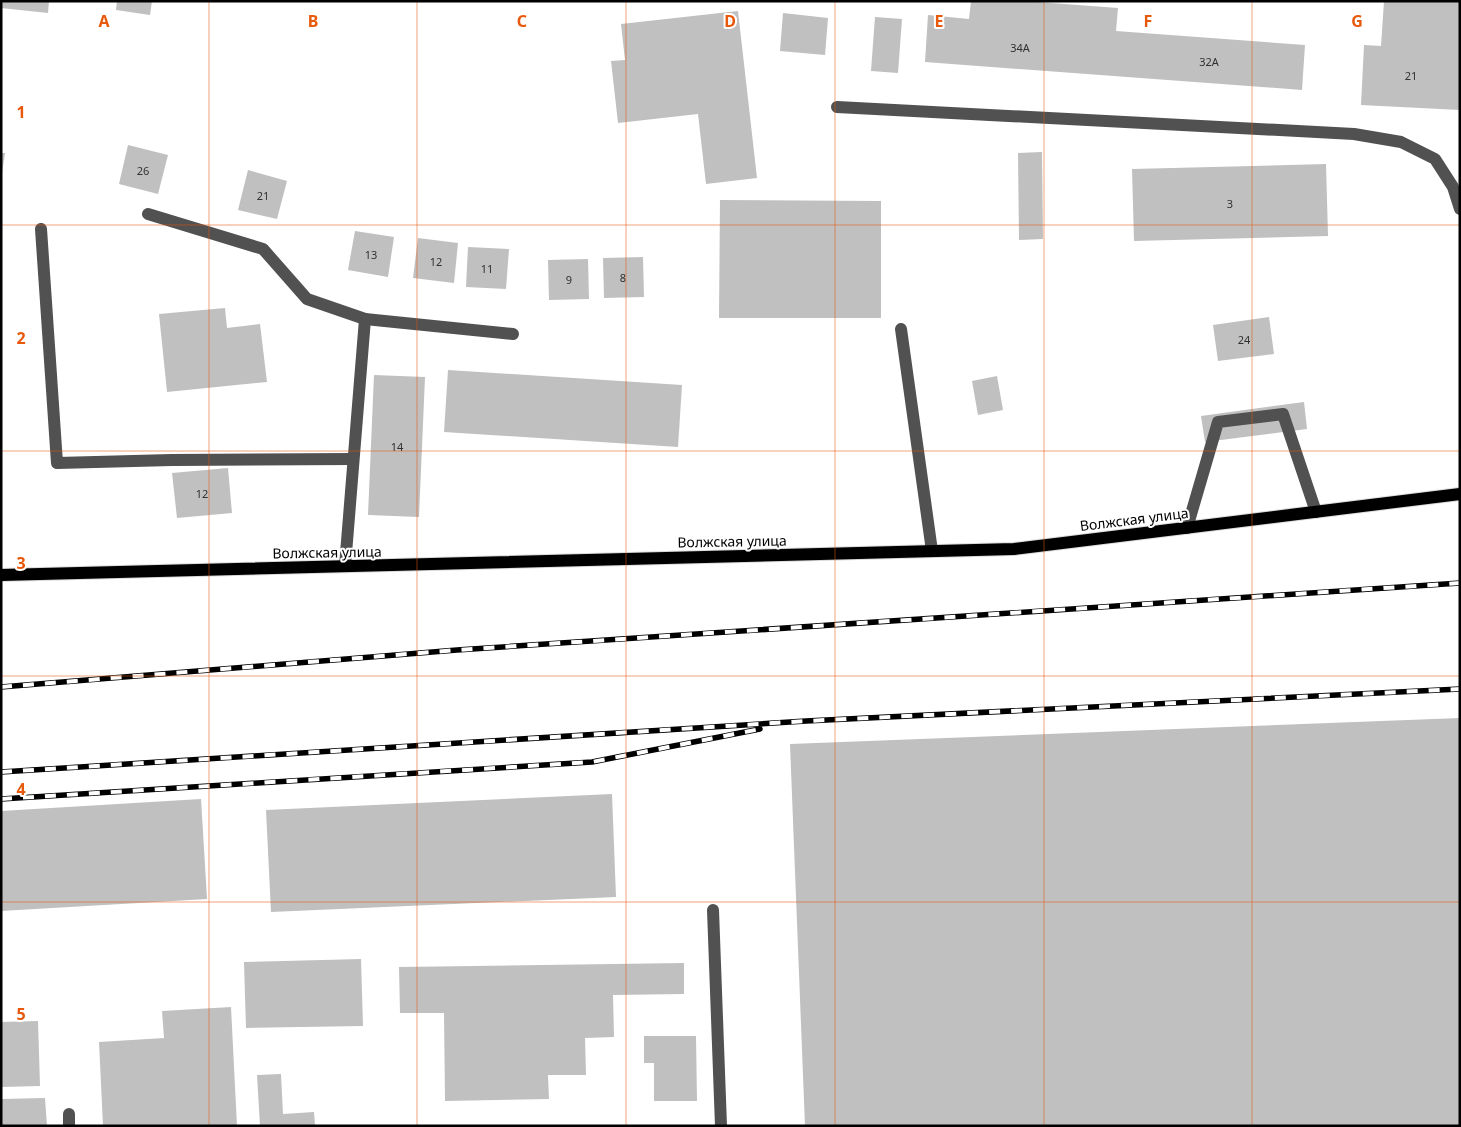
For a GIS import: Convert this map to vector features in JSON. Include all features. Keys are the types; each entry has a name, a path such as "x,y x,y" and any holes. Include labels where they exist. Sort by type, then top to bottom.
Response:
{"main road":[{"name":"Волжская улица","path":"1,575 1014,549 1460,494"}],"street":[{"path":"836,107 1354,134 1401,142 1435,159 1453,187 1460,209"},
{"path":"148,214 263,249 307,299 364,319 513,334"},
{"path":"40,229 57,463 354,459"},
{"path":"345,566 364,319"},
{"path":"901,329 932,551"},
{"path":"1187,528 1218,422 1282,414 1316,512"},
{"path":"713,910 721,1126"}],"building":[{"path":"1,1 49,1 48,13 1,8"},
{"path":"117,1 152,1 150,15 116,10"},
{"path":"971,1 1024,1 1118,8 1116,31 1305,45 1302,90 925,62 928,15 969,19"},
{"path":"1384,1 1460,1 1460,110 1361,105 1364,45 1381,46"},
{"path":"738,11 757,178 706,184 698,114 618,123 611,61 625,60 621,24"},
{"path":"783,13 828,18 825,55 780,51"},
{"path":"875,17 902,19 898,73 871,71"},
{"path":"128,145 168,155 158,194 119,184"},
{"path":"1042,152 1043,239 1019,240 1018,153"},
{"path":"1,153 5,153 2,173 1,173"},
{"path":"1326,164 1328,236 1134,241 1132,169"},
{"path":"248,170 287,181 277,219 238,210"},
{"path":"720,200 881,201 881,318 719,318"},
{"path":"355,231 394,237 388,277 348,270"},
{"path":"418,238 458,243 454,283 413,278"},
{"path":"468,247 509,249 506,289 466,287"},
{"path":"643,257 644,297 604,298 603,258"},
{"path":"588,259 589,299 549,300 548,260"},
{"path":"225,308 227,328 260,324 267,382 167,392 159,314"},
{"path":"1269,317 1274,354 1218,361 1213,325"},
{"path":"448,370 682,385 678,447 444,432"},
{"path":"374,375 425,377 419,517 368,515"},
{"path":"997,376 1003,410 978,415 972,381"},
{"path":"1304,402 1307,429 1205,442 1201,416"},
{"path":"228,468 232,513 177,518 172,473"},
{"path":"1460,718 1460,1126 805,1126 790,744"},
{"path":"612,794 616,897 271,912 266,810"},
{"path":"201,799 207,899 1,911 1,811"},
{"path":"361,959 363,1026 246,1028 244,962"},
{"path":"684,963 684,994 613,995 614,1037 585,1038 586,1075 548,1075 549,1099 445,1101 444,1013 400,1013 399,967"},
{"path":"231,1007 237,1126 103,1126 99,1042 164,1038 162,1011"},
{"path":"38,1021 40,1086 1,1087 1,1022"},
{"path":"644,1036 696,1036 697,1101 654,1101 654,1063 644,1063"},
{"path":"281,1074 283,1114 314,1112 315,1126 260,1126 257,1075"},
{"path":"45,1098 47,1126 1,1126 1,1099"}],"railway":[{"path":"1,687 457,650 1460,583"},
{"path":"1,772 806,721 1460,689"},
{"path":"1,799 592,762 760,729"}]}
